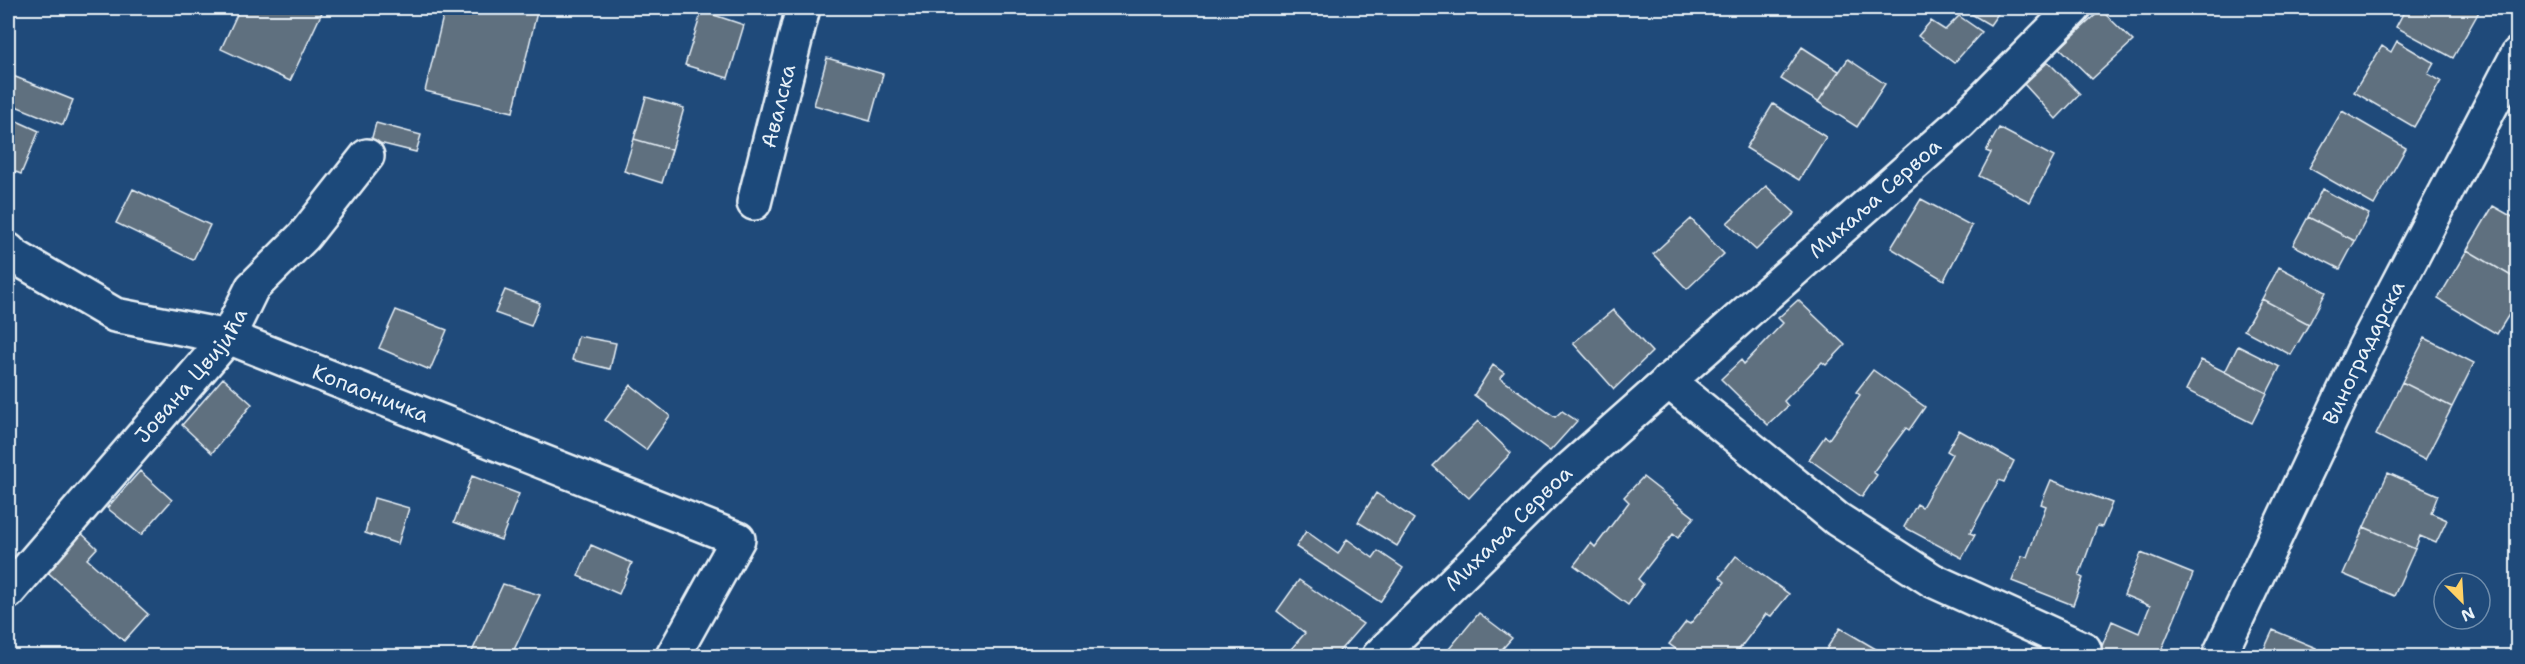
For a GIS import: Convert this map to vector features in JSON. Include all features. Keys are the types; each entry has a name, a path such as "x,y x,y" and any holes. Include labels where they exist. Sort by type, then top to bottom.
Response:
{"street":[{"name":"Авалска","path":"754,203 803,8"},
{"name":"Михаља Сервоа","path":"1379,657 1555,482 1960,123 2074,8"},
{"name":"Виноградарска","path":"2219,657 2364,349 2517,54"},
{"name":"Јована Цвијића","path":"8,592 228,337 252,288 304,236 367,156"},
{"name":"Копаоничка","path":"8,250 115,315 228,337 738,539 673,657"},
{"path":"1668,381 1837,519 1932,580 2084,649"}],"building":[{"path":"240,8 324,8 290,81 221,49"},
{"path":"445,8 538,8 513,112 425,91"},
{"path":"1961,8 2002,8 1990,25"},
{"path":"2406,8 2481,8 2453,58 2396,27"},
{"path":"2101,10 2133,41 2092,79 2060,48"},
{"path":"702,11 744,25 728,78 685,65"},
{"path":"1959,16 1982,32 1954,63 1918,36 1931,21 1945,30"},
{"path":"2397,41 2434,63 2428,74 2441,81 2414,127 2354,92 2382,46 2391,52"},
{"path":"1802,47 1839,71 1818,102 1781,79"},
{"path":"827,58 883,74 870,121 814,105"},
{"path":"1848,59 1885,84 1857,127 1818,102"},
{"path":"2048,62 2080,94 2056,119 2024,84"},
{"path":"13,76 73,100 63,125 8,103 8,91"},
{"path":"646,97 684,108 672,150 634,139"},
{"path":"1773,104 1826,137 1799,180 1746,148"},
{"path":"2342,111 2406,148 2374,205 2309,168"},
{"path":"8,117 39,131 21,174 8,169"},
{"path":"376,123 421,135 416,152 371,141"},
{"path":"1999,128 2054,157 2030,202 1979,176 1991,153 1986,151"},
{"path":"634,139 672,150 662,183 624,171"},
{"path":"1766,186 1795,213 1756,250 1727,223"},
{"path":"133,189 210,225 193,260 116,223"},
{"path":"2322,189 2369,214 2355,241 2308,217"},
{"path":"1921,199 1972,226 1944,280 1891,248"},
{"path":"2493,206 2518,220 2518,280 2467,250"},
{"path":"2308,217 2355,241 2340,269 2293,245"},
{"path":"1691,219 1724,254 1687,289 1653,254"},
{"path":"2467,250 2518,280 2518,300 2497,334 2438,299"},
{"path":"2279,267 2326,292 2309,324 2262,299"},
{"path":"505,290 540,303 531,326 495,313"},
{"path":"2262,299 2309,324 2291,355 2244,330"},
{"path":"1798,300 1845,345 1826,365 1822,362 1784,401 1788,406 1768,425 1721,379 1741,360 1744,364 1783,323 1778,318"},
{"path":"396,310 447,330 430,370 379,348"},
{"path":"1613,310 1652,352 1614,389 1573,343"},
{"path":"578,336 616,343 610,369 572,360"},
{"path":"2425,338 2474,363 2452,407 2402,382"},
{"path":"2238,346 2280,367 2267,393 2225,372"},
{"path":"2201,360 2267,393 2252,423 2186,390"},
{"path":"1493,365 1504,373 1500,378 1555,417 1562,411 1577,421 1550,451 1474,395"},
{"path":"1873,370 1925,407 1909,430 1906,428 1873,472 1877,475 1862,497 1809,459 1825,436 1829,439 1860,395 1856,392"},
{"path":"223,378 252,404 212,453 182,425"},
{"path":"2402,382 2452,407 2425,460 2376,435"},
{"path":"631,385 670,416 646,450 605,420"},
{"path":"1478,421 1511,453 1469,498 1433,466"},
{"path":"1959,430 2014,461 2004,482 1999,480 1970,533 1975,535 1962,558 1904,527 1917,504 1922,507 1952,454 1947,451"},
{"path":"140,471 172,500 141,535 107,508"},
{"path":"2388,473 2438,495 2431,513 2447,520 2436,543 2420,536 2415,549 2364,527"},
{"path":"472,476 519,494 501,540 454,522"},
{"path":"1643,477 1694,517 1678,538 1673,534 1638,579 1643,584 1628,605 1574,565 1591,543 1595,547 1629,502 1624,497"},
{"path":"2051,480 2112,503 2102,527 2097,526 2079,576 2083,578 2073,605 2012,581 2022,556 2027,557 2046,506 2041,504"},
{"path":"1376,493 1414,519 1397,546 1358,522"},
{"path":"374,498 409,508 398,544 365,533"},
{"path":"2364,527 2415,549 2394,596 2343,574"},
{"path":"77,529 97,548 87,559 148,614 124,641 42,567"},
{"path":"1306,531 1338,554 1347,539 1373,558 1378,551 1403,568 1380,602 1296,547"},
{"path":"591,545 632,563 619,594 578,576"},
{"path":"2141,553 2193,574 2159,656 2098,656 2112,621 2139,633 2150,606 2124,595"},
{"path":"1736,556 1789,594 1771,616 1766,614 1734,656 1686,656 1669,644 1686,622 1690,624 1725,582 1720,577"},
{"path":"1299,580 1363,624 1335,656 1285,656 1305,633 1277,611"},
{"path":"503,584 540,595 512,654 515,656 470,656"},
{"path":"1479,613 1512,638 1496,656 1444,655"},
{"path":"1840,628 1888,656 1829,656 1825,651"},
{"path":"2273,630 2316,648 2312,656 2261,656"},
{"path":"2517,633 2518,656 2506,656"}]}
